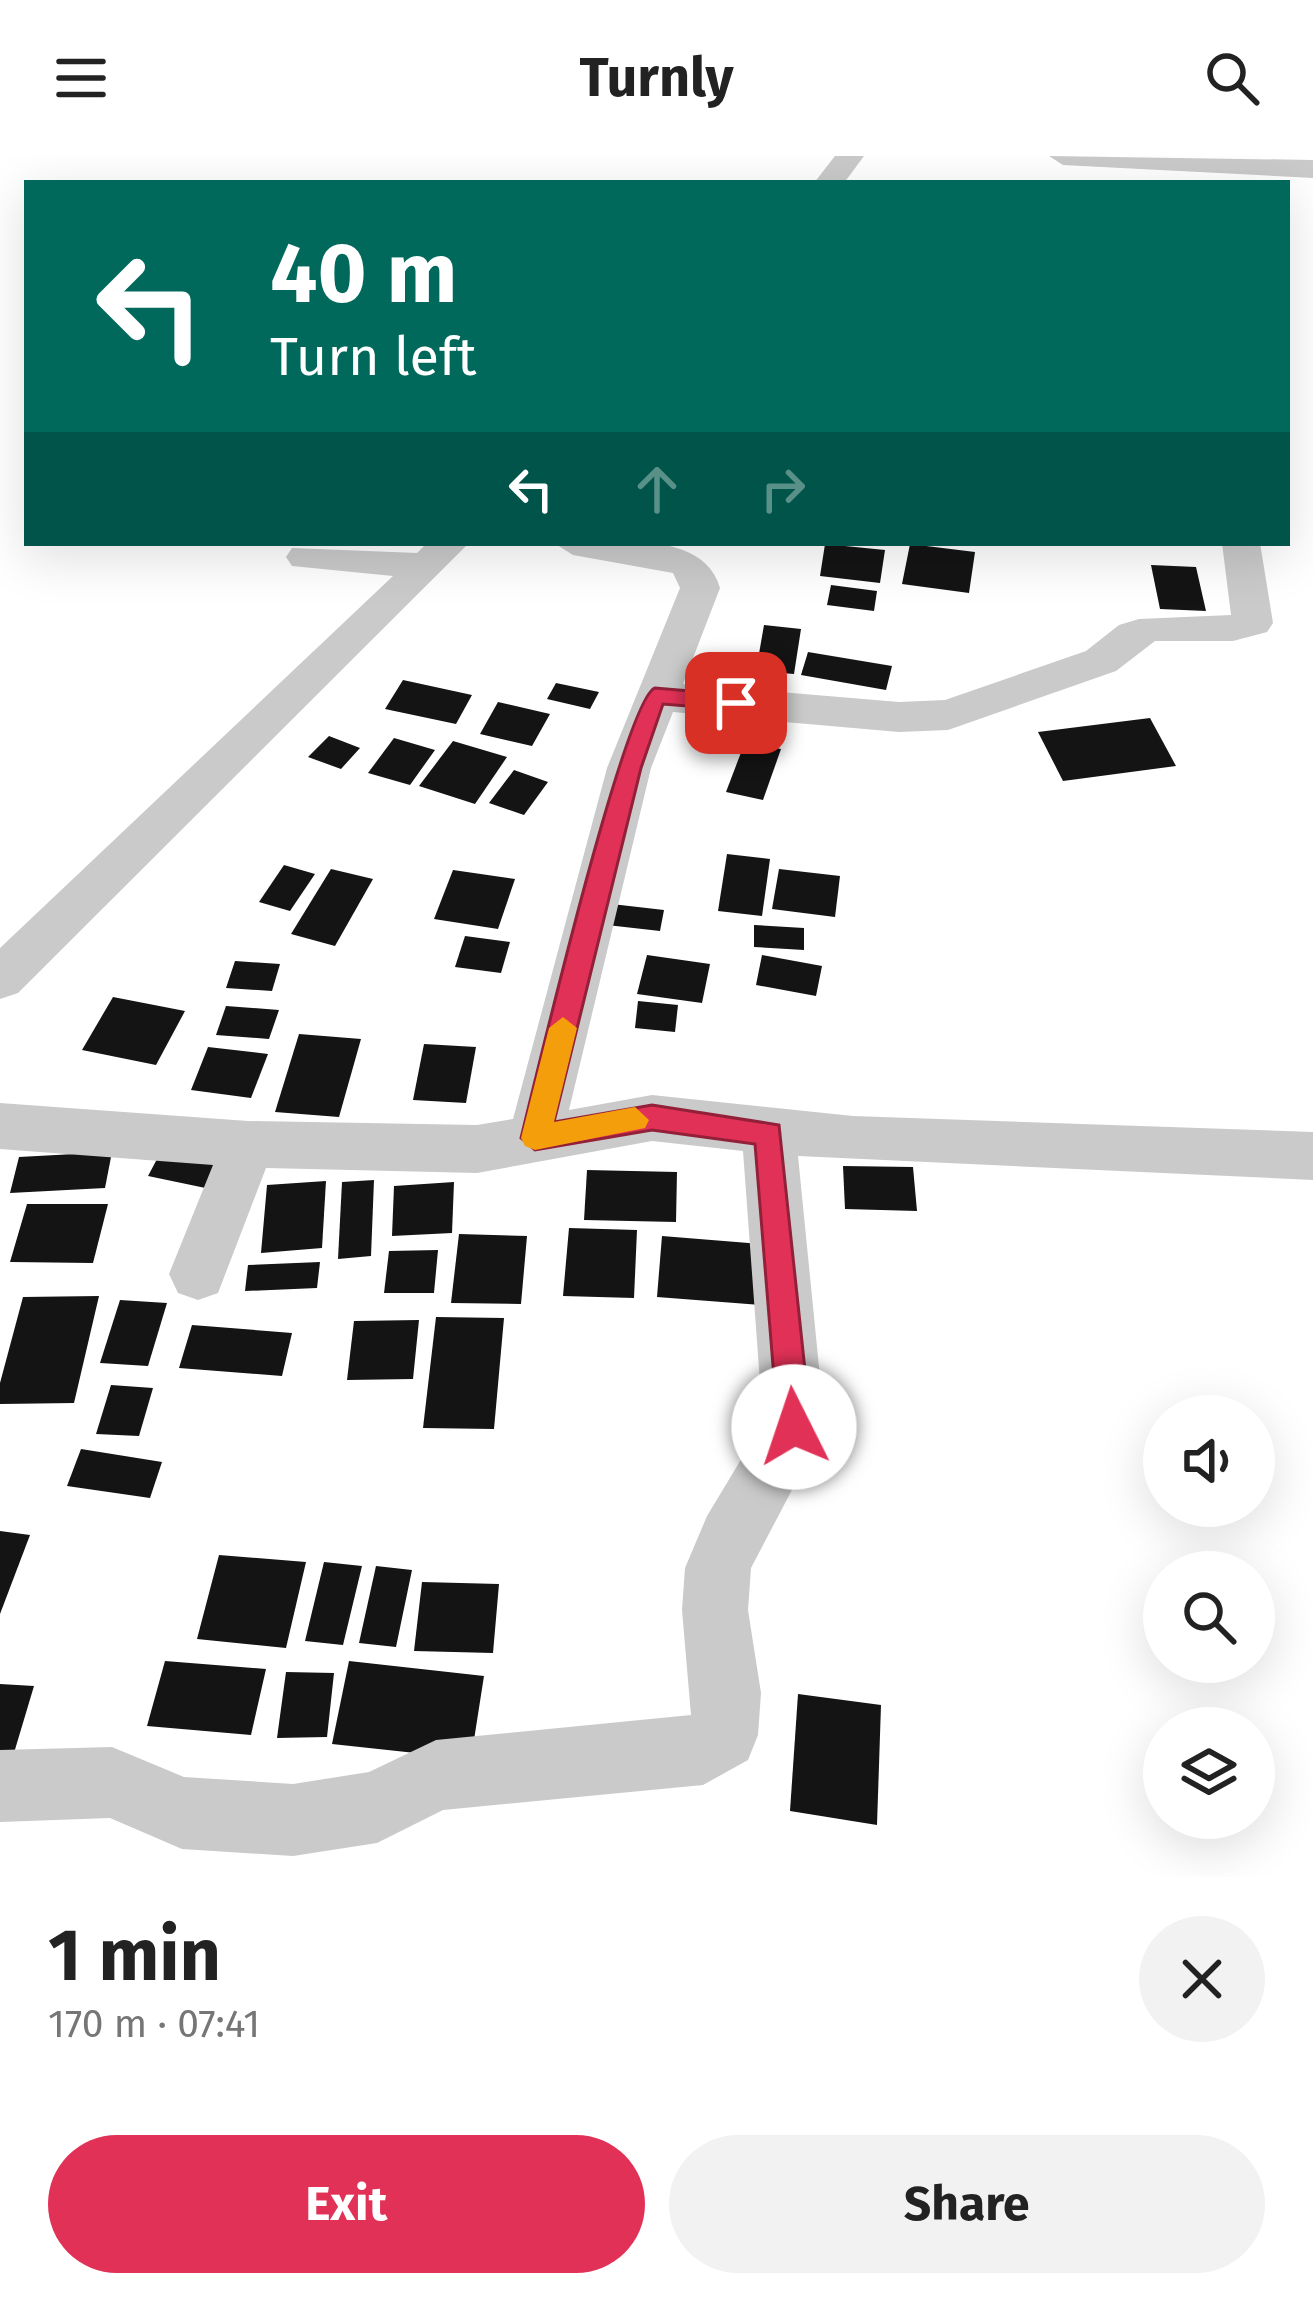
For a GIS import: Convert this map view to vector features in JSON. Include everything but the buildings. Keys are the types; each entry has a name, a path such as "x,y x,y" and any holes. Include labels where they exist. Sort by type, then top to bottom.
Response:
{"street":[{"path":"1063,156 1149,173 1204,161 1313,169"},
{"path":"535,1138 629,768 700,589 696,573 667,558 592,546"},
{"path":"655,695 899,717 947,715 1101,661 1134,634 1153,628 1233,628 1253,622 1241,546"},
{"path":"306,557 439,555"},
{"path":"0,979 439,555"},
{"path":"0,1126 248,1144 477,1149 652,1118 769,1133 1313,1156"},
{"path":"0,1786 112,1782 182,1813 293,1820 376,1808 436,1775 703,1750 723,1736 730,1706 715,1606 718,1564 794,1427 769,1133"},
{"path":"198,1274 248,1144"}],"slow traffic":[{"path":"563,1028 535,1138 635,1120"}],"route":[{"path":"736,703 655,695 629,768 535,1138 652,1118 769,1133 794,1427"}]}
